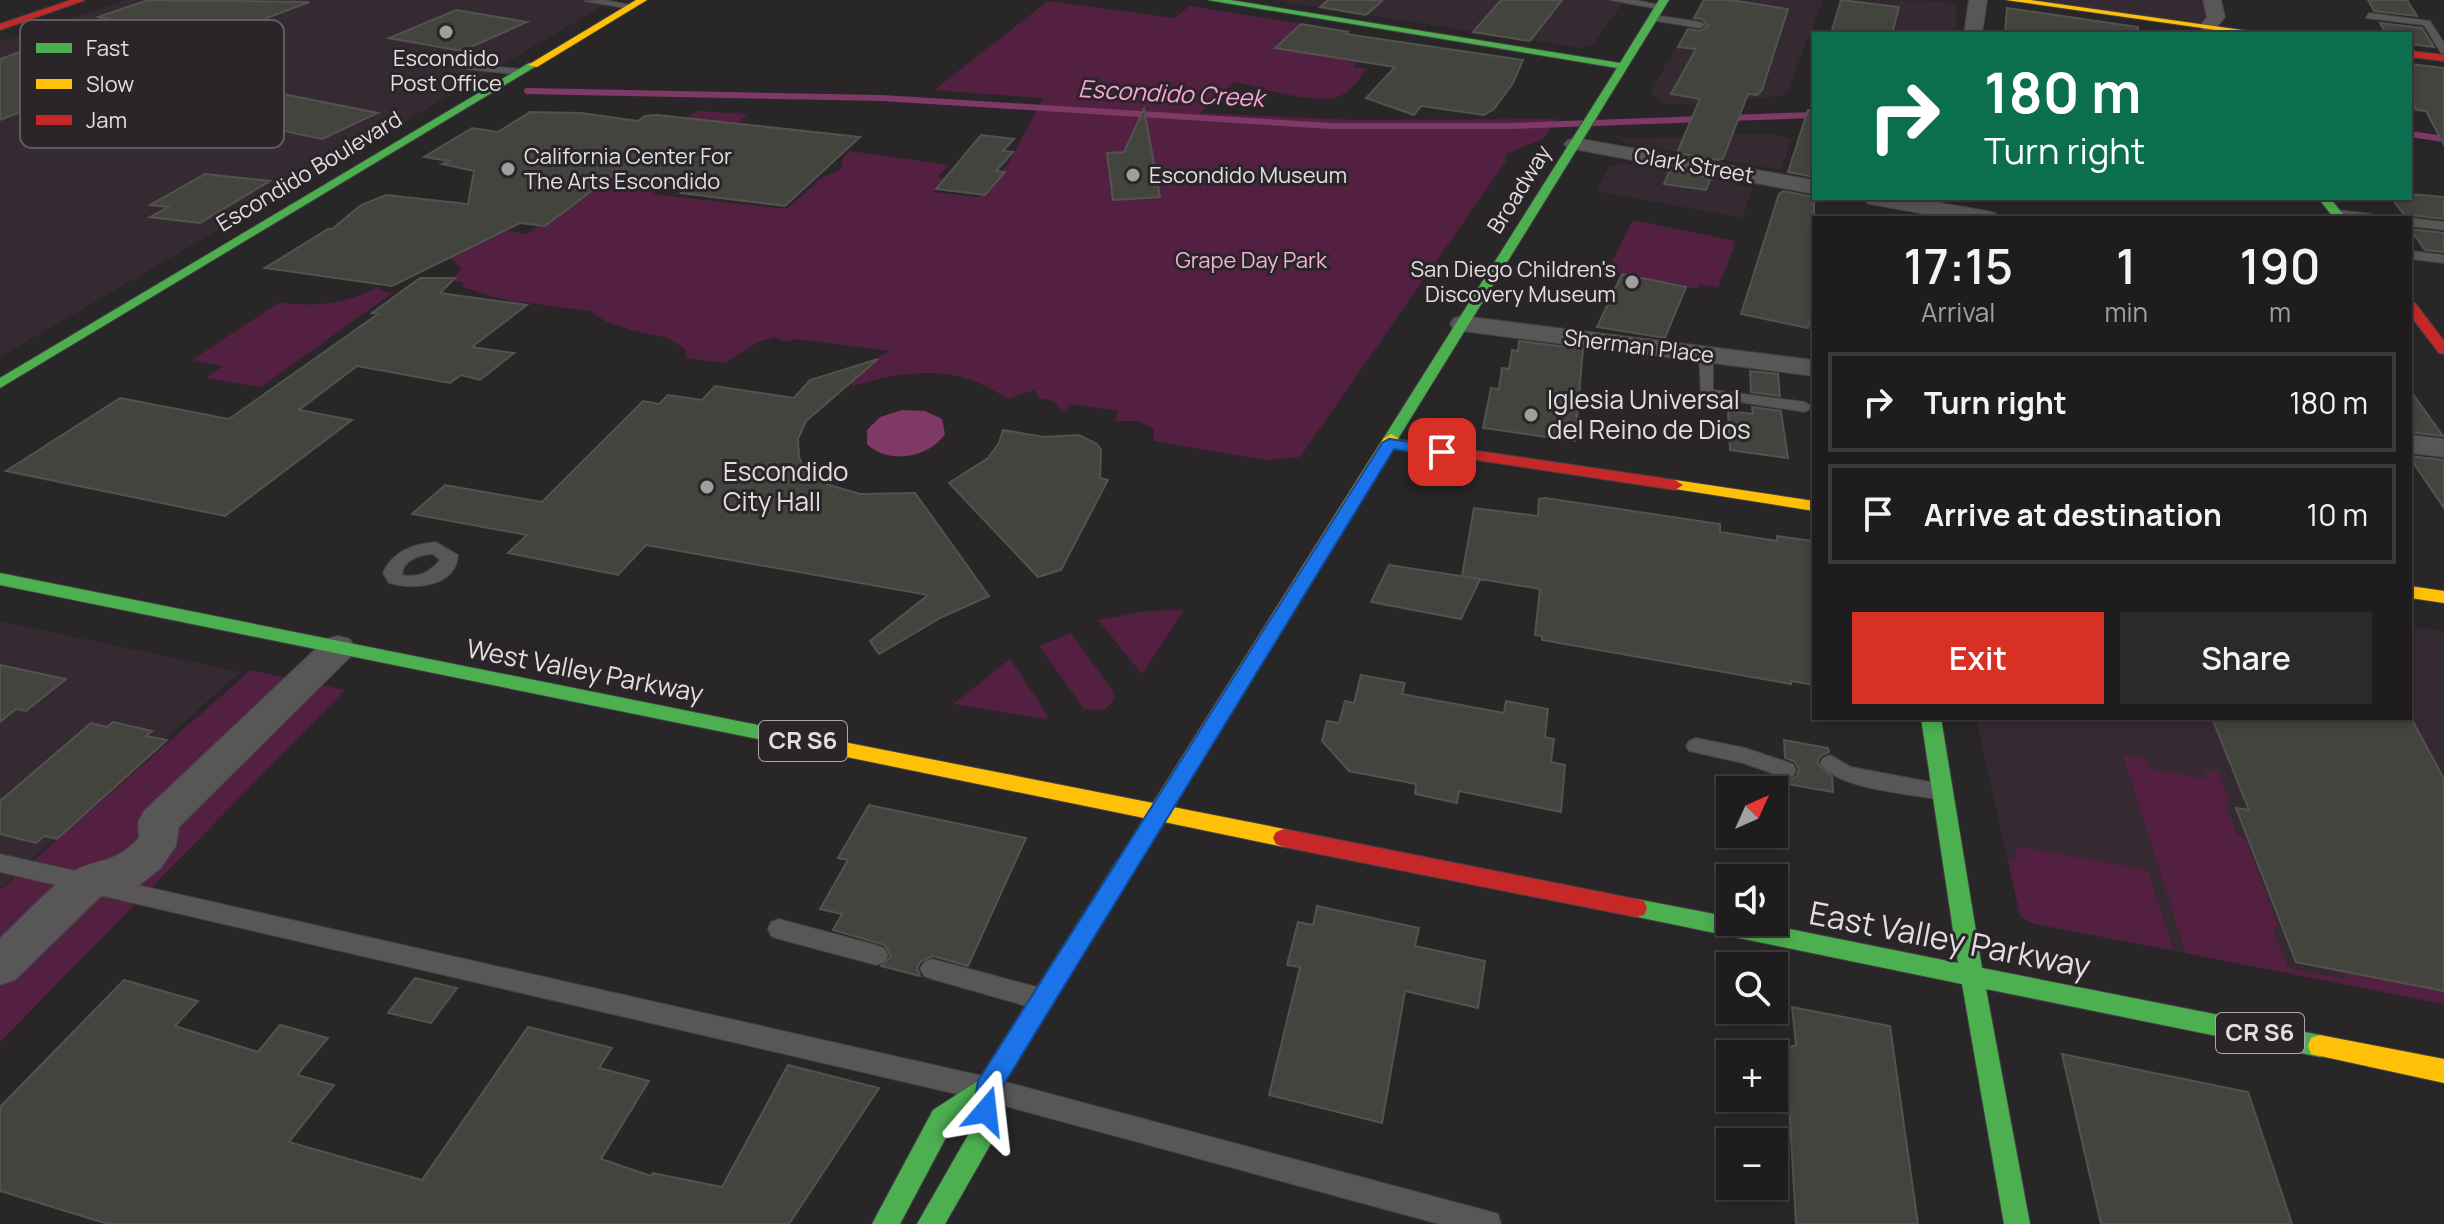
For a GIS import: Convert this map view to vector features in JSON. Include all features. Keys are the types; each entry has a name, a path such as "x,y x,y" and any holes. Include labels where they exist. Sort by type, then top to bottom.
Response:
{"main road":[{"path":"0,10 32,0"},
{"path":"21,20 80,0"},
{"path":"1213,0 1276,5 1622,66"},
{"path":"2011,0 2236,32"},
{"name":"Escondido Boulevard","path":"0,384 636,3"},
{"name":"Broadway","path":"987,1089 1659,8"},
{"path":"0,27 20,20"},
{"path":"2412,54 2444,58"},
{"path":"2326,200 2338,216"},
{"path":"2412,309 2444,350"},
{"path":"1389,443 1812,506"},
{"name":"West Valley Parkway","path":"0,579 1160,814"},
{"path":"2412,592 2444,597"},
{"path":"1931,720 1972,975 2017,1224"},
{"name":"East Valley Parkway","path":"1160,814 2444,1071"},
{"path":"885,1224 942,1119 987,1089"},
{"path":"930,1224 984,1133 987,1089"}],"street":[{"path":"1973,32 1978,0"},
{"path":"2206,30 2216,17 2212,0"},
{"name":"Clark Street","path":"1579,138 1812,187"},
{"path":"1889,200 1980,216"},
{"name":"Sherman Place","path":"1463,324 1812,368"},
{"path":"2412,444 2444,448"},
{"path":"0,966 87,884 123,874 146,857 156,846 160,834 158,822 338,648"}],"lane":[{"path":"1615,0 1659,8 1700,25"},
{"path":"589,1 636,3"},
{"path":"2369,16 2427,23 2444,51"},
{"path":"470,67 521,72"},
{"path":"2412,222 2444,226"},
{"path":"2412,255 2444,259"},
{"path":"1706,354 1706,393 1805,407"},
{"path":"1696,746 1786,763"},
{"path":"1836,772 1943,793"},
{"path":"0,863 987,1089 1488,1224"},
{"path":"779,929 876,955"},
{"path":"932,969 1044,999"}],"shaded area":[{"path":"126,0 613,0 0,357 0,41 20,34 20,148 284,148 284,20 65,20"},
{"path":"1270,0 1625,0 1592,45 1582,48"},
{"path":"1702,0 1823,0 1786,95 1715,104 1663,104 1651,92"},
{"path":"1840,0 1942,1 1957,6 1955,32 1829,32"},
{"path":"2011,0 2212,0 2209,26"},
{"path":"1768,133 1792,139 1781,170 1624,143 1612,135 1629,139"},
{"path":"1624,163 1753,188 1742,218 1596,191 1610,166"},
{"path":"902,410 925,411 942,419 945,434 929,449 908,456 886,455 867,444 867,430 880,417"},
{"path":"0,621 240,672 0,888"},
{"path":"2412,626 2444,631 2444,1004 2034,924 2020,916 1976,720 2412,720"}],"green space":[{"name":"Grape Day Park","path":"1048,1 1174,18 1190,6 1302,24 1276,48 1357,62 1353,67 1367,69 1348,91 1330,98 1303,97 1235,82 1200,113 1355,120 1556,119 1544,138 1506,154 1506,161 1300,457 1265,460 1154,441 1154,428 1136,421 1114,421 1119,411 1071,404 1063,412 1053,401 1039,398 1034,390 1007,399 971,380 952,375 913,373 853,386 845,376 890,351 797,339 785,342 775,337 758,342 725,363 686,358 686,350 668,338 605,321 590,311 506,300 461,287 465,283 452,281 461,269 450,257 500,230 528,234 549,215 697,111 748,114 652,194 787,209 820,179 841,169 843,158 850,151 949,165 937,177 945,179 934,192 978,197 1008,164 1043,98 934,90"},
{"path":"1633,220 1736,241 1718,288 1700,284 1697,289 1607,271"},
{"path":"377,287 384,292 394,292 261,387 206,378 223,366 192,360 280,302 305,305 330,303"},
{"path":"1184,610 1142,674 1098,620 1147,611"},
{"path":"1071,633 1113,691 1114,700 1104,710 1084,709 1039,646"},
{"path":"1010,659 1048,716 1046,719 953,704"},
{"path":"251,670 345,690 0,1042 0,890"},
{"path":"2123,755 2146,759 2149,769 2207,779 2204,769 2218,771 2230,802 2224,801 2237,835 2244,836 2279,928 2272,927 2288,968 2347,980 2344,972 2444,991 2444,1004 2186,953"},
{"path":"2015,846 2148,870 2173,950 2034,924 2020,916 2008,860 2017,858"}],"building":[{"path":"148,0 309,2 262,20 112,20 98,17"},
{"path":"1328,0 1383,0 1366,15 1320,7"},
{"path":"1501,0 1562,0 1530,41 1473,32"},
{"path":"1704,0 1731,0 1788,9 1762,90 1757,95 1748,94 1723,159 1718,160 1677,153 1700,99 1671,94 1696,49 1678,47 1688,29 1700,31 1708,26 1702,19 1694,18"},
{"path":"1841,0 1899,7 1893,32 1832,32"},
{"path":"2368,0 2407,0 2417,16 2374,11"},
{"path":"2007,8 2138,27 2138,32 2005,32"},
{"name":"Escondido Post Office","path":"456,10 527,22 462,51 389,38"},
{"path":"2380,23 2422,28 2434,47 2412,44 2412,32 2385,32"},
{"path":"1301,24 1348,32 1346,34 1523,60 1513,83 1494,109 1484,115 1421,106 1414,115 1366,98 1395,67 1275,48"},
{"path":"20,52 20,112 0,120 0,59"},
{"path":"2412,64 2444,68 2444,145 2426,111 2416,110 2412,101"},
{"path":"284,94 378,113 322,139 284,131"},
{"name":"Escondido Museum","path":"1144,109 1160,197 1113,200 1107,153 1124,152"},
{"path":"1808,110 1812,110 1812,177 1788,172"},
{"path":"530,112 581,113 638,121 645,116 657,115 860,137 785,206 681,193 691,185 613,175 545,226 520,223 392,286 265,268 332,229 361,205 386,195 468,204 474,171 442,164 449,161 424,157 472,128 498,132"},
{"path":"981,135 1014,139 1003,151 1013,152 996,171 1005,172 985,195 936,189"},
{"path":"1670,170 1711,178 1706,190 1664,184"},
{"path":"205,174 270,181 200,223 150,217 168,207 150,205"},
{"path":"1783,191 1812,197 1814,200 1812,312 1808,328 1741,314 1779,194"},
{"path":"2412,194 2444,197 2444,219 2405,216 2393,200 2412,200"},
{"path":"2412,229 2444,233 2444,252 2425,250"},
{"path":"1622,274 1686,287 1665,338 1597,327"},
{"path":"420,278 455,278 440,293 527,305 472,347 514,353 480,380 461,375 450,383 357,366 299,410 352,420 225,516 6,471 120,398 229,419 378,314 372,313"},
{"path":"1519,341 1583,349 1575,441 1483,428 1491,388 1499,389 1502,368 1509,369 1512,350 1518,351"},
{"name":"Escondido City Hall","path":"878,359 806,421 798,439 803,466 829,485 860,494 915,493 989,596 942,617 879,654 870,641 928,595 646,545 618,575 508,553 527,535 412,514 445,485 542,502 643,401 659,404 668,395 702,400 715,386 794,398 810,380"},
{"path":"1750,371 1778,374 1780,396 1751,392"},
{"path":"2412,393 2443,436 2412,432"},
{"path":"1752,407 1781,411 1788,458 1730,450 1728,411 1753,414"},
{"path":"1003,430 1044,437 1079,435 1097,444 1101,450 1100,478 1108,480 1061,570 1038,577 949,483 988,458 999,443"},
{"path":"2412,456 2444,460 2444,508 2412,461"},
{"path":"1539,499 1720,524 1720,532 1777,541 1777,536 1812,541 1812,685 1791,681 1791,684 1542,640 1542,636 1535,635 1540,589 1462,576 1474,508 1538,516"},
{"path":"1389,565 1480,579 1461,619 1371,602"},
{"path":"0,665 66,679 26,711 16,709 0,722"},
{"path":"1361,675 1405,683 1402,694 1504,713 1506,701 1548,709 1545,737 1554,739 1551,762 1565,765 1561,812 1459,791 1457,803 1415,794 1416,784 1349,771 1322,741 1327,721 1339,723 1345,701 1354,703"},
{"path":"2213,720 2412,720 2444,779 2444,991 2296,962 2236,808 2249,810"},
{"path":"113,722 152,731 146,736 167,740 57,839 44,836 36,843 0,834 0,801 91,723 107,727"},
{"path":"1784,740 1828,748 1829,752 1820,756 1817,763 1832,777 1833,792 1788,784 1799,769 1794,761 1785,758"},
{"path":"869,805 1026,838 968,966 933,956 921,961 917,968 920,976 881,966 891,956 885,945 833,930 842,914 820,909 848,860 838,858"},
{"path":"1317,906 1419,928 1415,946 1485,961 1478,1008 1405,991 1382,1123 1269,1095 1300,967 1287,965 1298,922 1313,925"},
{"path":"415,978 457,988 431,1023 388,1013"},
{"path":"124,980 198,1001 175,1026 258,1052 280,1025 328,1038 297,1075 334,1085 289,1142 422,1180 528,1027 612,1048 599,1068 649,1081 601,1159 651,1176 653,1173 722,1187 788,1065 879,1088 789,1224 108,1224 0,1191 0,1107"},
{"path":"1792,1007 1890,1026 1918,1224 1796,1224 1788,1048 1796,1045"},
{"path":"2062,1054 2248,1092 2292,1224 2101,1224"}],"waterway":[{"name":"Escondido Creek","path":"527,91 882,98 1331,126 1509,126 1704,119"},
{"name":"Escondido Creek","path":"1728,118 1812,115"},
{"name":"Escondido Creek","path":"2412,134 2444,139"}],"traffic: fast":[{"path":"1213,0 1622,66"},
{"path":"1391,439 1664,0"},
{"path":"0,384 533,65"},
{"path":"2326,200 2338,216"},
{"path":"0,579 788,738"},
{"path":"1931,720 1972,975 2017,1224"},
{"path":"885,1224 942,1119 987,1089 1126,865"},
{"path":"1636,908 2320,1046"},
{"path":"930,1224 984,1133 987,1089"}],"traffic: slow":[{"path":"533,65 642,0"},
{"path":"2011,0 2250,32"},
{"path":"1126,865 1391,439"},
{"path":"1675,485 1812,506"},
{"path":"2412,592 2444,597"},
{"path":"788,738 1284,838"},
{"path":"2320,1046 2444,1071"}],"traffic: jam":[{"path":"21,20 80,0"},
{"path":"0,27 20,20"},
{"path":"2412,54 2444,58"},
{"path":"2412,309 2444,350"},
{"path":"1389,443 1675,485"},
{"path":"1284,838 1636,908"}],"place":[{"name":"Escondido Post Office","path":"446,32"},
{"name":"California Center For The Arts Escondido","path":"508,169"},
{"name":"Escondido Museum","path":"1133,175"},
{"name":"San Diego Children's Discovery Museum","path":"1632,282"},
{"name":"Iglesia Universal del Reino de Dios","path":"1531,415"},
{"name":"Escondido City Hall","path":"707,487"}],"route":[{"path":"986,1111 987,1089 1389,443 1442,452"}]}
